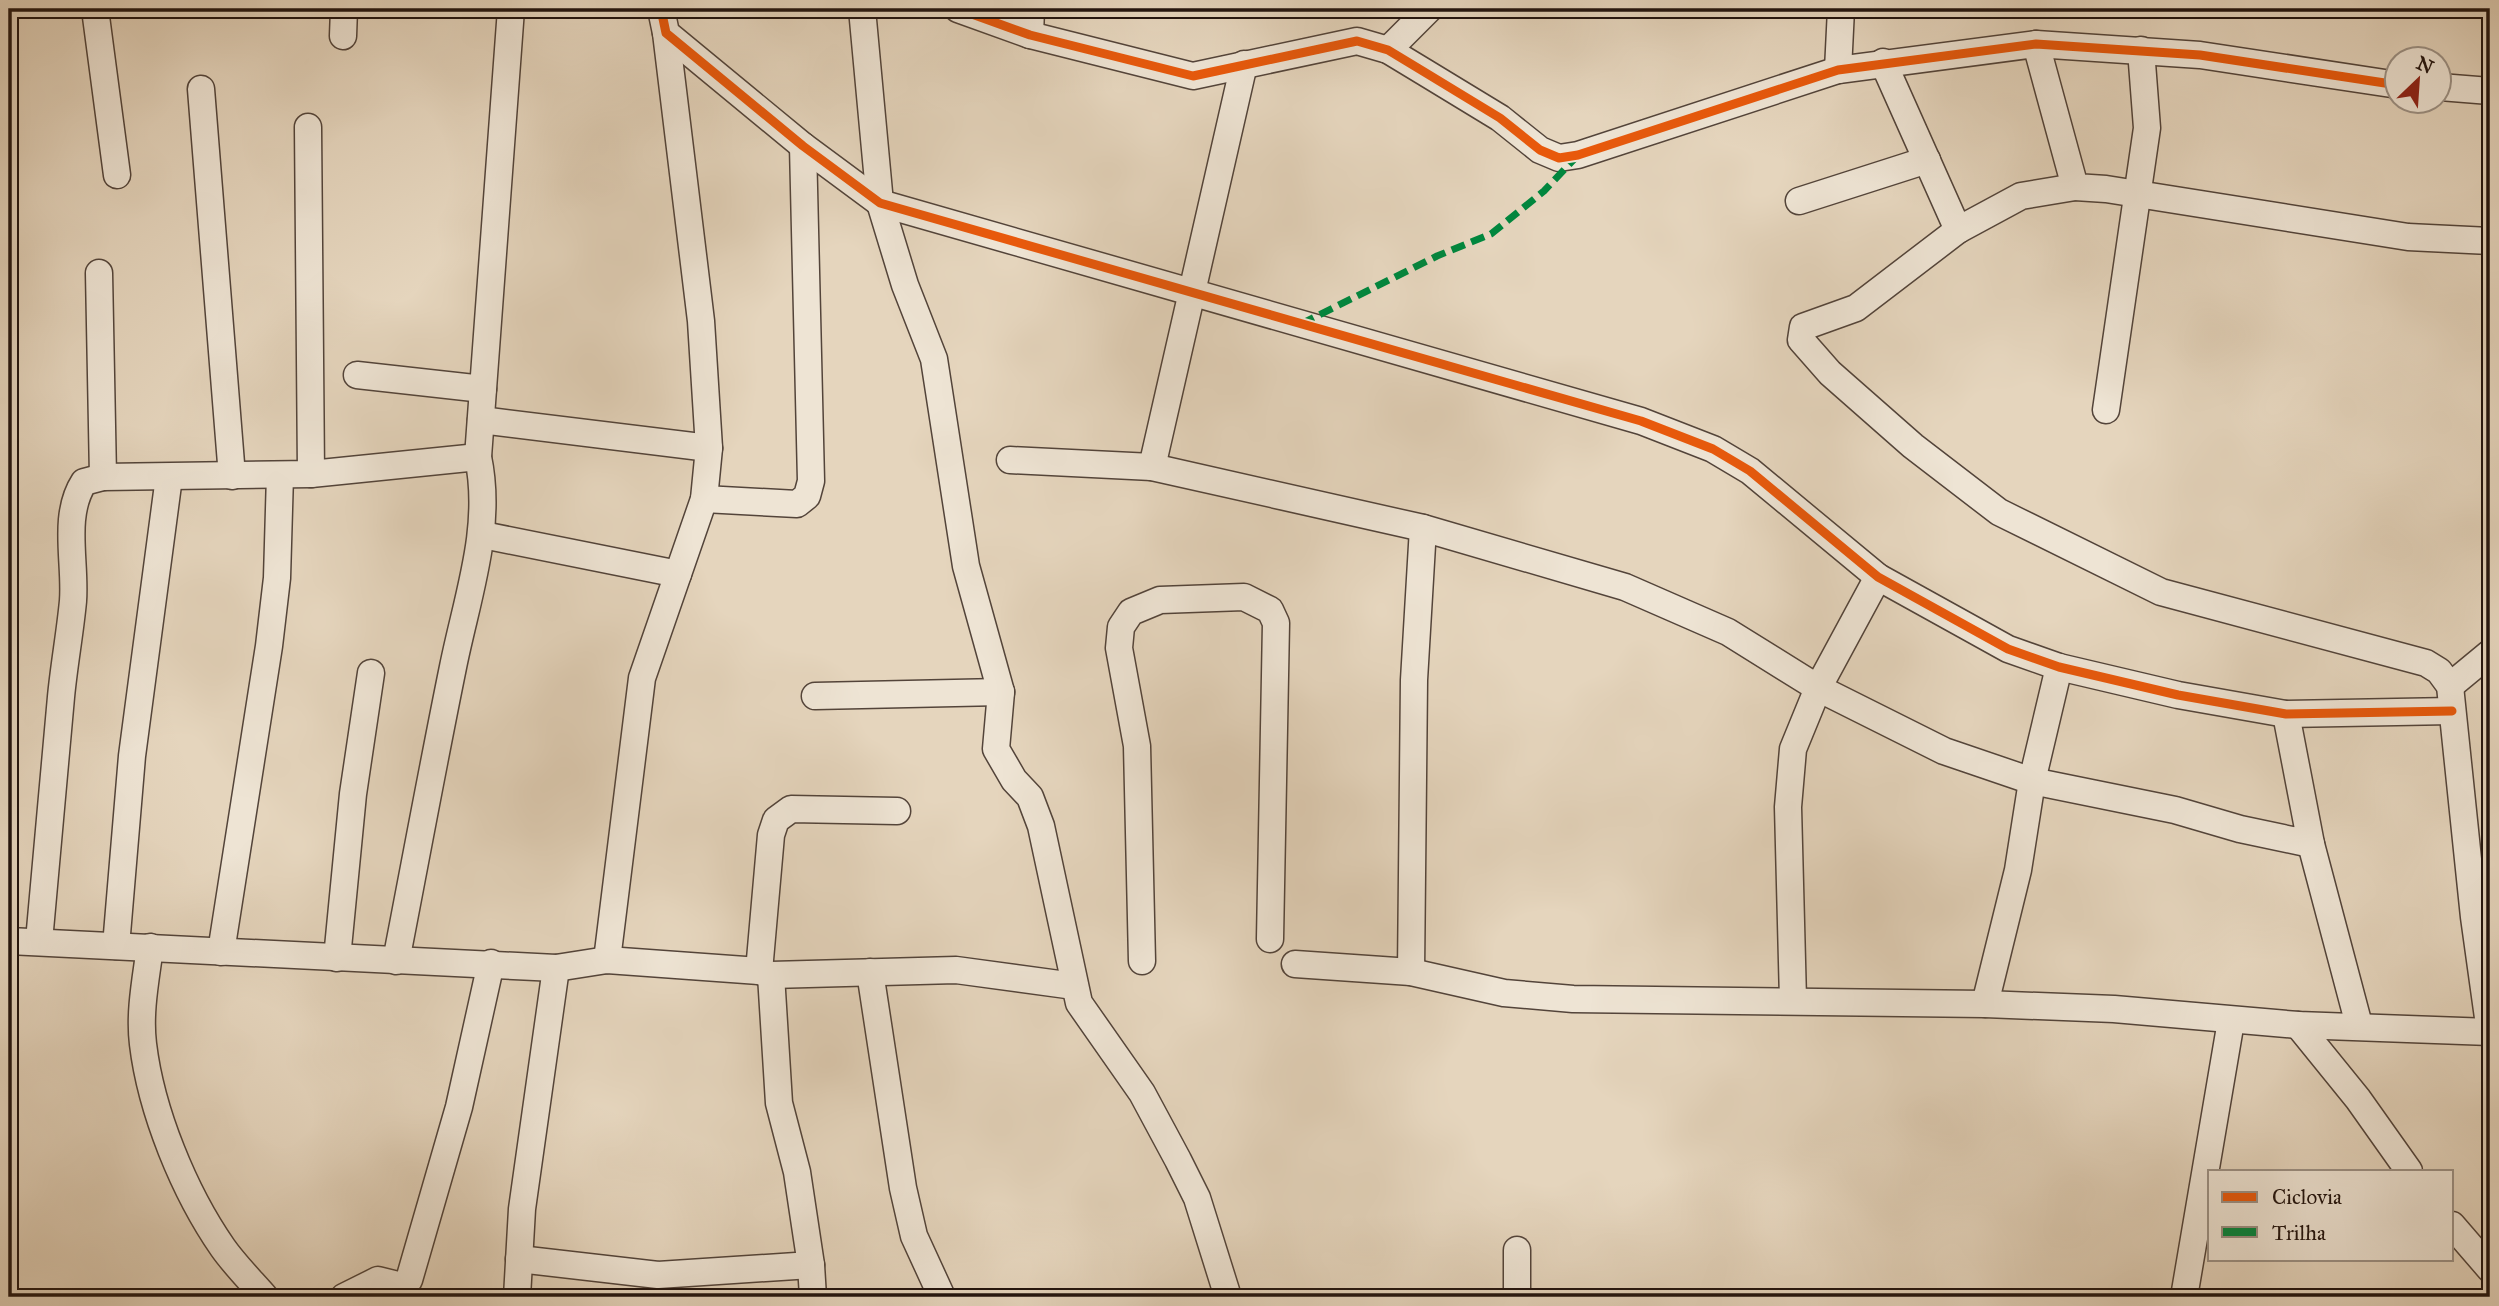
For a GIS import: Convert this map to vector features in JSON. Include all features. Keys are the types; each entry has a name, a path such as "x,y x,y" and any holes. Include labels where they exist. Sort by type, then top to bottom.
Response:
{"street":[{"path":"95,9 117,175"},
{"path":"343,36 344,9"},
{"path":"396,961 466,601 483,536 483,484 478,457 512,9"},
{"path":"862,9 880,203 905,285 934,359 966,566 1001,692 996,749 1014,780 1030,797 1041,826 1079,1003 1142,1093 1178,1160 1197,1198 1228,1297"},
{"path":"958,9 981,20 1030,22 1193,76 1357,41 1388,50 1500,118 1540,150 1559,158 1578,155 1838,70 2036,44 2141,50 2237,60 2384,83"},
{"path":"1388,50 1429,9"},
{"path":"1838,70 1841,9"},
{"path":"663,21 803,146 880,203 1641,421 1713,449 1751,471 1878,577 2008,649 2059,667 2178,695 2286,714 2451,699 2490,653"},
{"path":"607,960 642,678 704,499 709,448 701,321 663,21"},
{"path":"2036,44 2075,187"},
{"path":"2106,410 2147,128 2141,50"},
{"path":"1883,62 1958,230"},
{"path":"1152,467 1244,64"},
{"path":"2454,88 2490,90"},
{"path":"201,89 232,476"},
{"path":"309,127 312,474"},
{"path":"704,499 797,504 807,496 811,481 803,146"},
{"path":"1799,201 1927,160"},
{"path":"1295,964 1411,972 1504,993 1561,998 1985,1004 2114,1009 2298,1025 2490,1032 2451,699 2439,671 2426,663 2161,592 1999,512 1913,446 1830,373 1801,340 1803,327 1856,307 1958,230 2021,196 2075,187 2106,189 2407,237 2490,241"},
{"path":"99,273 103,477"},
{"path":"357,374 483,389"},
{"path":"481,420 709,448"},
{"path":"39,941 61,696 73,601 74,557 71,534 76,495 84,482 103,477 312,474 478,457"},
{"path":"1010,460 1152,467 1423,528 1625,587 1728,632 1818,688 1944,751 2032,781 2175,810 2240,829 2311,844"},
{"path":"221,952 272,619 277,578 280,475"},
{"path":"116,946 132,756 169,477"},
{"path":"1411,972 1414,680 1423,528"},
{"path":"483,536 678,574"},
{"path":"1793,1000 1788,807 1793,749 1818,688 1878,577"},
{"path":"1142,961 1137,746 1119,648 1121,627 1131,612 1160,600 1244,597 1270,610 1276,623 1270,939"},
{"path":"1985,1004 2018,870 2032,781 2059,667"},
{"path":"337,958 354,794 371,673"},
{"path":"815,696 1001,692"},
{"path":"2286,714 2311,844 2359,1026"},
{"path":"813,1297 797,1172 779,1103 765,973 771,835 776,820 791,809 897,811"},
{"path":"9,941 556,968 607,960 765,973 956,970 1074,986"},
{"path":"149,947 142,1041 151,1089 168,1140 211,1228 223,1249 265,1297"},
{"path":"344,1297 378,1280 402,1286 409,1280 459,1107 491,963"},
{"path":"517,1297 524,1196 556,968"},
{"path":"870,972 903,1188 914,1236 942,1297"},
{"path":"2184,1297 2231,1020"},
{"path":"2298,1025 2358,1099 2408,1170"},
{"path":"2454,1228 2489,1267"},
{"path":"1517,1250 1517,1297"},
{"path":"519,1259 659,1275 811,1265"}],"marked path":[{"path":"1301,324 1437,256 1491,234 1544,191 1578,155"}],"cycle path":[{"path":"661,9 666,33 803,146 880,203 1641,421 1713,449 1750,471 1878,577 2008,649 2059,667 2178,695 2286,714 2452,711"},
{"path":"958,9 1030,35 1193,76 1357,41 1388,50 1500,118 1540,150 1559,158 1578,155 1838,70 2036,44 2200,55 2384,83"}]}
